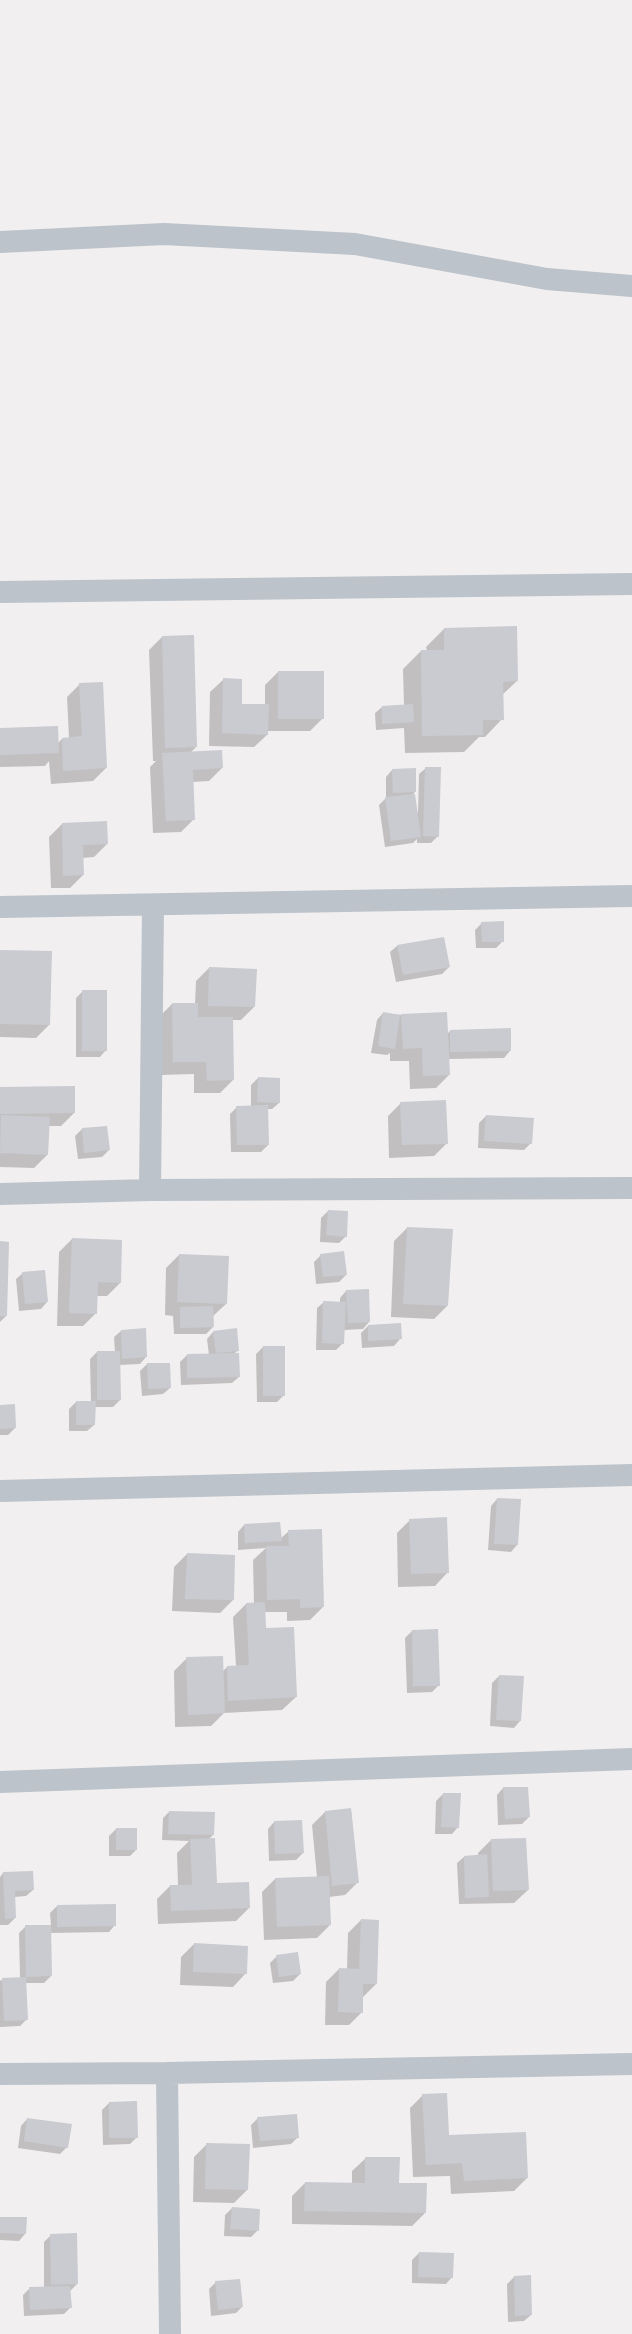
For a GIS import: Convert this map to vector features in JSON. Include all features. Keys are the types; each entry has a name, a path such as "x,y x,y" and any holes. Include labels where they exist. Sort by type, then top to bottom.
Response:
{"street":[{"path":"0,242 164,234 355,244 547,279 632,286"},
{"path":"0,592 632,584"},
{"path":"0,907 153,906 632,896"},
{"path":"150,1190 153,906"},
{"path":"0,1194 150,1190 632,1188"},
{"path":"0,1491 632,1475"},
{"path":"0,1782 632,1759"},
{"path":"0,2074 167,2073 632,2064"},
{"path":"167,2073 170,2334"}],"building":[{"path":"517,626 518,681 503,682 504,720 483,720 483,735 422,736 421,650 444,650 444,628"},
{"path":"194,635 197,747 165,748 162,636"},
{"path":"278,671 324,671 324,719 278,719"},
{"path":"223,678 242,679 242,704 269,704 268,735 222,733"},
{"path":"103,682 107,768 63,771 62,738 82,736 79,683"},
{"path":"413,704 414,722 382,724 382,706"},
{"path":"58,726 59,753 0,755 0,728"},
{"path":"222,750 223,768 193,770 195,820 166,821 162,753"},
{"path":"425,767 441,767 439,837 423,836"},
{"path":"416,768 416,792 393,793 392,769"},
{"path":"415,794 421,837 391,841 385,797"},
{"path":"107,821 108,844 83,845 84,875 63,876 62,823"},
{"path":"504,921 504,942 482,942 481,922"},
{"path":"444,937 450,967 403,975 397,945"},
{"path":"0,950 52,951 50,1025 0,1024"},
{"path":"209,967 257,969 255,1007 208,1006"},
{"path":"82,990 107,990 107,1051 82,1051"},
{"path":"172,1003 198,1003 198,1017 233,1017 234,1080 207,1081 206,1062 173,1062"},
{"path":"383,1012 400,1015 395,1049 378,1046"},
{"path":"447,1012 450,1075 423,1076 422,1048 403,1049 401,1014"},
{"path":"511,1028 511,1051 450,1052 450,1030"},
{"path":"258,1077 280,1078 280,1103 257,1102"},
{"path":"75,1086 75,1113 0,1114 0,1087"},
{"path":"446,1100 448,1144 402,1145 400,1102"},
{"path":"268,1105 269,1145 237,1145 236,1106"},
{"path":"1,1115 50,1117 48,1155 0,1153"},
{"path":"486,1115 534,1118 532,1144 484,1141"},
{"path":"107,1126 110,1150 84,1153 82,1128"},
{"path":"328,1210 348,1211 347,1237 326,1235"},
{"path":"407,1227 453,1229 448,1306 403,1304"},
{"path":"72,1238 122,1240 121,1283 98,1282 97,1314 69,1313"},
{"path":"0,1241 9,1242 7,1316 0,1316"},
{"path":"344,1251 347,1275 323,1277 320,1254"},
{"path":"179,1254 229,1256 227,1304 177,1302"},
{"path":"45,1270 48,1302 25,1304 22,1272"},
{"path":"369,1289 370,1322 348,1323 346,1290"},
{"path":"323,1301 346,1302 344,1344 322,1343"},
{"path":"213,1306 214,1327 180,1328 180,1307"},
{"path":"401,1323 402,1339 368,1341 368,1325"},
{"path":"146,1328 147,1357 122,1359 121,1330"},
{"path":"237,1328 239,1351 216,1353 213,1331"},
{"path":"263,1346 285,1346 285,1396 263,1396"},
{"path":"97,1351 120,1351 121,1400 97,1400"},
{"path":"239,1353 240,1377 187,1378 187,1354"},
{"path":"147,1363 170,1363 171,1388 148,1389"},
{"path":"76,1401 96,1401 95,1425 76,1425"},
{"path":"15,1404 16,1428 0,1429 0,1405"},
{"path":"497,1498 521,1499 518,1545 494,1544"},
{"path":"447,1517 449,1573 411,1574 409,1519"},
{"path":"280,1522 282,1541 245,1543 244,1524"},
{"path":"322,1529 324,1607 300,1608 300,1599 267,1600 266,1546 289,1546 288,1530"},
{"path":"187,1553 235,1555 234,1600 185,1599"},
{"path":"265,1602 266,1628 294,1627 297,1697 228,1701 227,1666 249,1665 246,1603"},
{"path":"438,1629 440,1686 413,1686 412,1630"},
{"path":"223,1656 225,1713 188,1715 186,1657"},
{"path":"499,1675 524,1676 521,1721 496,1720"},
{"path":"503,1787 528,1787 530,1817 505,1819"},
{"path":"443,1793 461,1793 459,1828 441,1827"},
{"path":"351,1808 359,1883 332,1886 325,1811"},
{"path":"169,1811 215,1812 214,1835 168,1834"},
{"path":"302,1820 304,1853 275,1854 274,1821"},
{"path":"116,1828 137,1828 137,1850 116,1850"},
{"path":"215,1838 217,1883 249,1882 250,1908 171,1911 170,1885 192,1885 190,1839"},
{"path":"526,1838 529,1890 493,1891 491,1839"},
{"path":"487,1854 489,1897 465,1898 464,1856"},
{"path":"33,1871 34,1890 15,1891 16,1918 5,1919 3,1872"},
{"path":"329,1876 331,1925 277,1927 275,1878"},
{"path":"116,1904 116,1926 57,1927 57,1905"},
{"path":"361,1919 379,1920 377,1984 363,1984 363,2013 338,2012 339,1968 359,1969"},
{"path":"25,1925 51,1925 52,1976 26,1977"},
{"path":"194,1943 248,1946 247,1974 193,1972"},
{"path":"298,1952 301,1974 279,1977 276,1955"},
{"path":"26,1977 28,2020 4,2021 2,1978"},
{"path":"447,2093 449,2135 526,2132 528,2178 464,2181 462,2163 426,2165 422,2094"},
{"path":"137,2101 138,2138 109,2138 109,2102"},
{"path":"297,2114 299,2138 260,2141 257,2117"},
{"path":"27,2118 72,2124 68,2148 24,2141"},
{"path":"206,2143 250,2144 248,2190 205,2189"},
{"path":"365,2157 400,2157 399,2183 427,2183 426,2213 304,2211 305,2182 365,2183"},
{"path":"232,2207 260,2209 259,2231 230,2229"},
{"path":"0,2217 27,2217 26,2234 0,2233"},
{"path":"77,2233 78,2284 51,2285 50,2234"},
{"path":"419,2252 454,2253 453,2278 418,2277"},
{"path":"531,2275 532,2315 515,2316 514,2276"},
{"path":"240,2279 243,2307 218,2310 215,2281"},
{"path":"70,2286 72,2308 30,2310 29,2287"}]}
